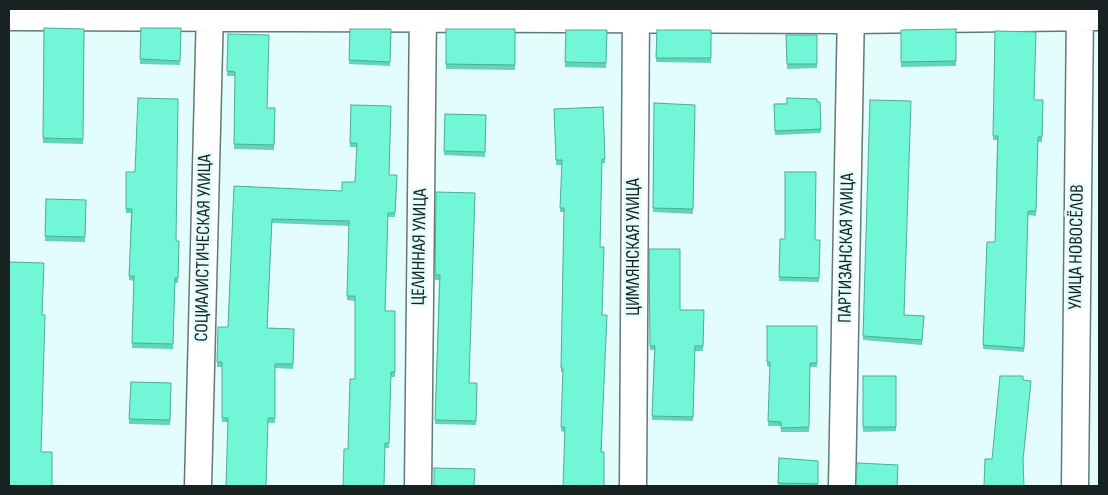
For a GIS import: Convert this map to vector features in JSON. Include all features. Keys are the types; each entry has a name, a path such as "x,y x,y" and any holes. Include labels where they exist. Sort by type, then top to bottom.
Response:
{"street":[{"path":"9,17 210,13 1087,15"},
{"name":"СОЦИАЛИСТИЧЕСКАЯ УЛИЦА","path":"198,486 210,13"},
{"name":"ЦЕЛИННАЯ УЛИЦА","path":"418,486 423,13"},
{"name":"ЦИМЛЯНСКАЯ УЛИЦА","path":"633,486 636,14"},
{"name":"ПАРТИЗАНСКАЯ УЛИЦА","path":"842,486 852,14"},
{"name":"УЛИЦА НОВОСЁЛОВ","path":"1075,486 1087,15"}],"building":[{"path":"44,28 84,29 83,139 43,138"},
{"path":"141,28 181,28 180,61 140,59"},
{"path":"350,29 391,29 390,62 349,60"},
{"path":"446,29 515,29 515,65 446,64"},
{"path":"956,29 956,61 901,62 901,30"},
{"path":"566,30 607,30 606,63 565,62"},
{"path":"657,30 711,30 711,58 656,58"},
{"path":"995,31 1036,32 1034,100 1043,100 1042,137 1038,137 1036,211 1028,211 1024,348 983,345 987,242 995,242 998,136 993,136"},
{"path":"228,34 269,35 267,108 275,108 274,145 234,144 235,72 227,71"},
{"path":"786,35 817,35 817,64 787,64"},
{"path":"138,98 178,99 176,241 179,241 178,278 175,278 173,344 132,343 134,276 129,276 132,209 126,209 126,172 135,172"},
{"path":"787,98 817,99 817,102 820,102 821,129 775,131 774,104 787,104"},
{"path":"870,100 911,101 904,315 924,316 922,340 863,336"},
{"path":"654,103 695,105 693,209 653,208"},
{"path":"351,105 391,106 389,175 397,175 395,213 388,213 385,311 395,311 395,372 391,372 389,443 385,443 384,486 343,486 344,449 348,449 350,379 355,379 355,296 347,296 349,221 272,219 267,328 294,329 293,364 275,364 275,418 268,418 266,486 226,486 228,418 222,418 222,362 217,362 218,327 228,327 234,186 342,191 342,182 355,182 357,143 350,143"},
{"path":"603,107 605,159 602,159 600,247 604,247 602,315 607,315 601,452 604,452 604,486 563,486 565,427 561,427 563,368 561,368 564,208 560,208 562,160 556,160 554,109"},
{"path":"445,114 486,115 485,152 444,151"},
{"path":"785,172 816,172 815,240 820,240 819,278 779,277 780,239 785,239"},
{"path":"436,192 475,193 469,383 477,383 476,421 435,420 440,275 435,275"},
{"path":"46,199 86,200 85,237 45,236"},
{"path":"649,249 680,249 680,310 704,310 703,346 695,346 693,417 652,416 655,346 650,346"},
{"path":"9,262 44,263 42,315 45,315 41,452 52,452 52,486 9,486"},
{"path":"767,326 817,326 817,363 810,363 809,427 781,428 781,422 768,421 770,362 767,362"},
{"path":"863,376 896,376 896,427 863,427"},
{"path":"1000,376 1023,376 1023,380 1031,381 1023,460 1024,486 984,486 985,459 992,459"},
{"path":"131,382 171,383 170,420 129,419"},
{"path":"779,458 818,461 818,484 778,483"},
{"path":"857,463 898,465 897,486 856,486"},
{"path":"434,468 475,469 474,486 434,486"}]}
